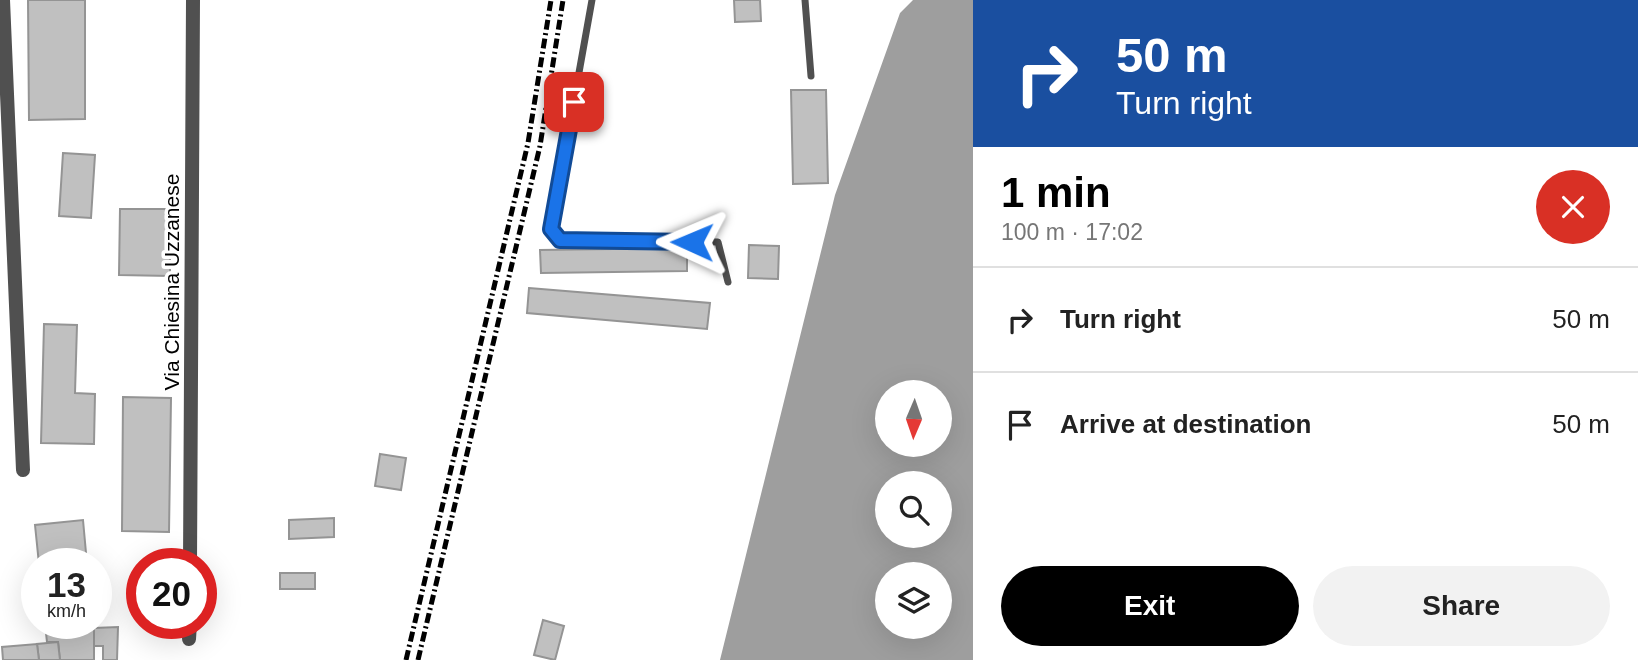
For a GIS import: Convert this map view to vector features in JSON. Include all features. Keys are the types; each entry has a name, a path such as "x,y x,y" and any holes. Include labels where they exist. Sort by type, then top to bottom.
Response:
{"street":[{"path":"2,0 23,470"},
{"name":"Via Chiesina Uzzanese","path":"190,548 193,0"}],"lane":[{"path":"592,0 551,229 560,240 718,242 728,282"},
{"path":"805,0 811,76"}],"shaded area":[{"path":"913,0 973,0 973,660 720,660 835,195 900,13"}],"building":[{"path":"28,0 85,0 85,119 29,120"},
{"path":"734,0 760,0 761,21 735,22"},
{"path":"791,90 826,90 828,183 793,184"},
{"path":"63,153 95,155 91,218 59,216"},
{"path":"120,209 170,209 170,276 119,275"},
{"path":"749,245 779,246 778,279 748,278"},
{"path":"687,248 687,271 541,273 540,250"},
{"path":"529,288 710,303 707,329 527,313"},
{"path":"44,324 77,325 75,393 95,394 94,444 41,443"},
{"path":"123,397 171,398 169,532 122,531"},
{"path":"380,454 406,458 401,490 375,486"},
{"path":"334,518 334,537 289,539 289,520"},
{"path":"83,520 86,548 37,548 35,525"},
{"path":"280,573 315,573 315,589 280,589"},
{"path":"543,620 564,626 555,660 534,655"},
{"path":"112,627 118,627 117,660 103,660 103,646 94,646 94,639 112,639"},
{"path":"47,639 94,639 94,660 60,660 58,642 47,642"},
{"path":"58,642 60,660 39,660 37,644"},
{"path":"37,644 39,660 3,660 2,647"}],"railway":[{"path":"406,660 528,143 551,0"},
{"path":"418,660 540,146 563,0"}],"route":[{"path":"574,102 551,229 560,240 692,242"}]}
